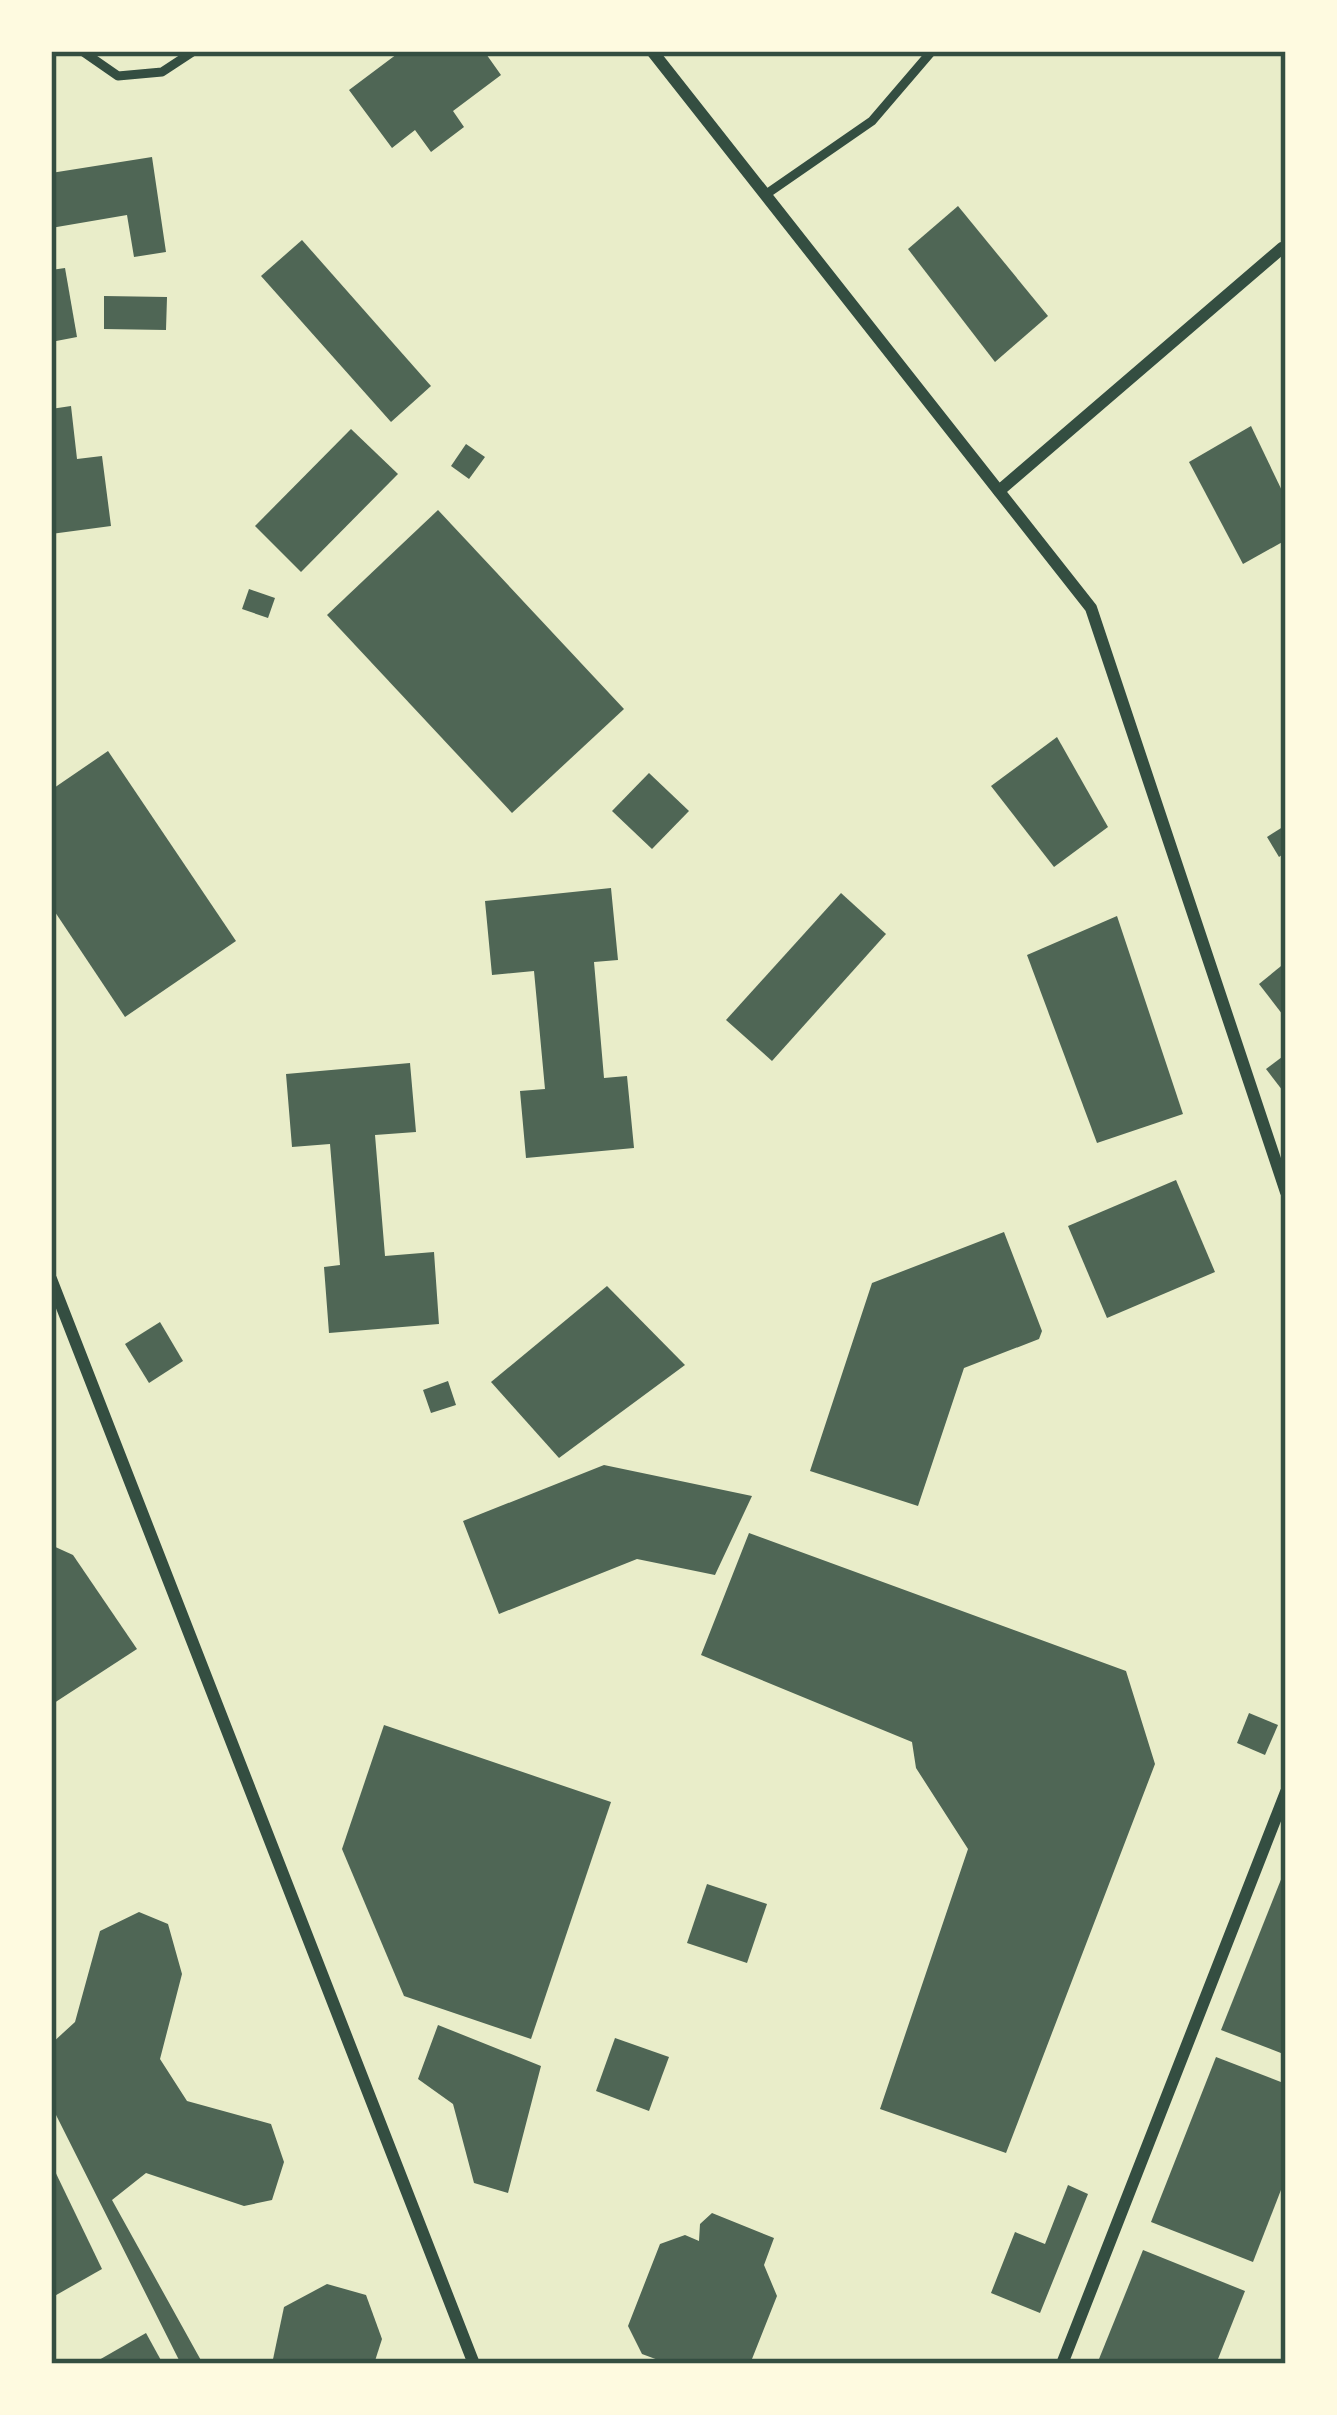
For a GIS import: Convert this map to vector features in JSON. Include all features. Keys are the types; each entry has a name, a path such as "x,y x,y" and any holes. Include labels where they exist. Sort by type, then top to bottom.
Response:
{"street":[{"path":"652,51 1091,608 1286,1192"},
{"path":"999,491 1282,248"},
{"path":"51,1279 474,2364"},
{"path":"1062,2364 1286,1792"}],"lane":[{"path":"82,51 118,76 162,72 194,51"},
{"path":"765,195 872,121 932,51"}],"building":[{"path":"401,51 484,51 501,75 453,111 464,127 431,152 415,130 392,148 349,90"},
{"path":"152,157 166,252 134,257 127,215 51,228 51,173"},
{"path":"958,206 1048,316 995,362 908,249"},
{"path":"302,240 431,386 391,422 261,276"},
{"path":"65,268 77,337 51,342 51,270"},
{"path":"104,296 167,297 166,330 104,329"},
{"path":"71,406 77,459 102,456 111,526 51,534 51,409"},
{"path":"1251,426 1286,499 1286,540 1243,564 1189,462"},
{"path":"351,429 398,474 301,572 255,526"},
{"path":"466,444 485,457 469,479 451,466"},
{"path":"438,510 624,709 512,813 327,615"},
{"path":"249,589 275,598 268,618 242,609"},
{"path":"1057,737 1108,827 1054,867 991,786"},
{"path":"108,751 236,941 125,1017 51,906 51,790"},
{"path":"649,773 689,811 652,849 612,811"},
{"path":"1286,825 1286,852 1279,857 1267,837"},
{"path":"611,888 618,960 594,962 604,1078 627,1076 634,1148 526,1158 520,1091 545,1089 534,971 492,975 485,901"},
{"path":"841,893 886,934 772,1061 726,1020"},
{"path":"1117,916 1183,1114 1097,1143 1027,955"},
{"path":"1286,962 1286,1019 1259,984"},
{"path":"1286,1054 1286,1095 1266,1069"},
{"path":"410,1063 416,1132 375,1135 385,1256 434,1252 439,1324 329,1333 324,1267 340,1265 330,1144 292,1147 286,1074"},
{"path":"1176,1180 1215,1272 1107,1318 1068,1226"},
{"path":"1004,1232 1042,1331 1039,1339 964,1368 918,1506 810,1471 872,1283"},
{"path":"607,1286 685,1365 559,1458 491,1382"},
{"path":"160,1322 183,1361 149,1383 125,1344"},
{"path":"448,1381 456,1405 431,1413 423,1390"},
{"path":"604,1465 752,1496 715,1575 637,1559 499,1614 463,1521"},
{"path":"749,1533 1126,1671 1155,1764 1006,2153 880,2109 968,1849 916,1768 912,1742 701,1655"},
{"path":"51,1545 73,1555 137,1649 51,1705"},
{"path":"1249,1713 1278,1725 1265,1755 1237,1743"},
{"path":"384,1725 611,1802 531,2039 404,1996 342,1849"},
{"path":"1286,1867 1286,2055 1221,2030"},
{"path":"707,1884 767,1904 747,1963 687,1943"},
{"path":"139,1912 168,1924 182,1974 160,2059 187,2101 271,2124 284,2162 272,2200 244,2206 146,2173 112,2200 203,2364 181,2364 51,2105 51,2044 75,2022 100,1931"},
{"path":"438,2025 541,2066 508,2193 474,2183 453,2104 418,2079"},
{"path":"615,2038 669,2057 649,2111 596,2091"},
{"path":"1216,2057 1286,2084 1286,2177 1253,2262 1151,2222"},
{"path":"51,2163 102,2269 51,2298"},
{"path":"1068,2185 1088,2194 1040,2313 991,2293 1015,2232 1045,2244"},
{"path":"712,2213 774,2238 764,2265 777,2296 750,2364 669,2364 642,2354 628,2326 660,2244 685,2235 699,2241 700,2224"},
{"path":"1143,2250 1245,2291 1216,2364 1097,2364"},
{"path":"327,2284 366,2295 382,2339 374,2364 272,2364 284,2307"},
{"path":"146,2333 163,2364 92,2364"}]}
